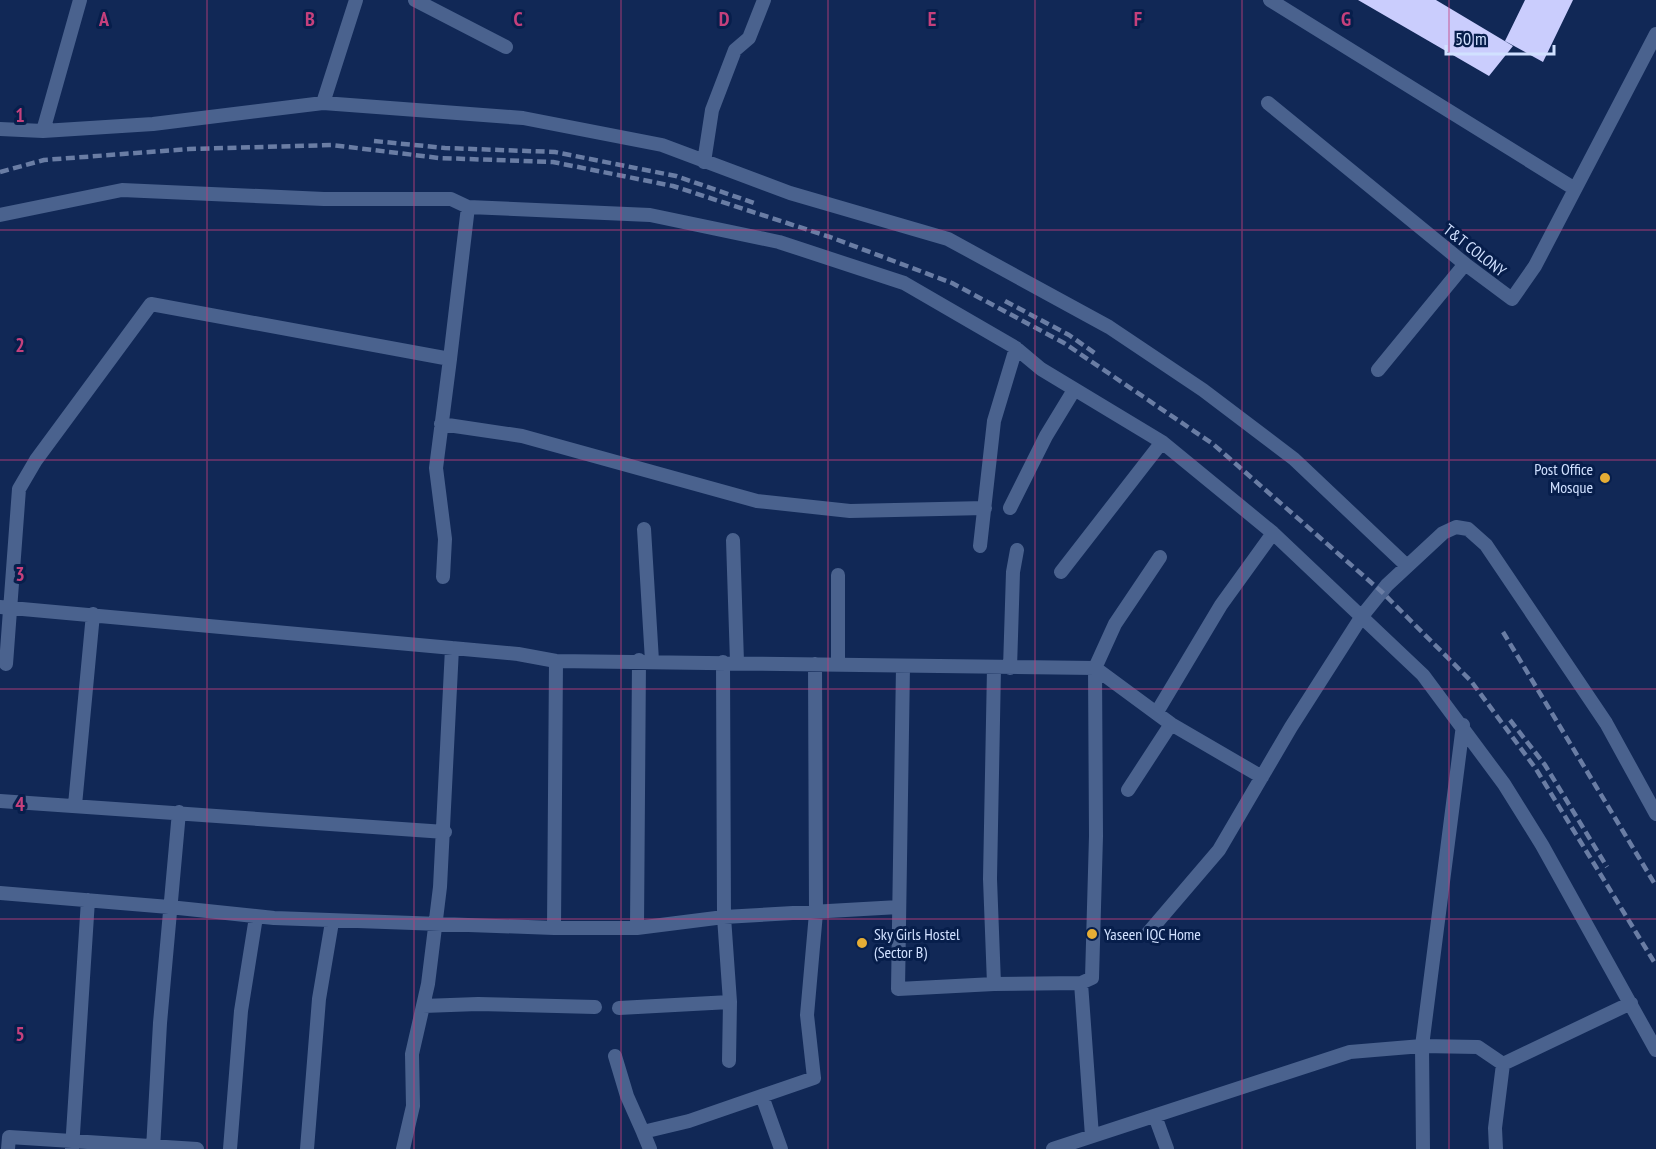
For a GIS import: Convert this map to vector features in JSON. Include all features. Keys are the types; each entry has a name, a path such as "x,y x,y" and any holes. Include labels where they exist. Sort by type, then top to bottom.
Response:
{"street":[{"path":"43,131 80,0"},
{"path":"323,103 356,0"},
{"path":"416,0 506,47"},
{"path":"704,162 712,110 735,50 750,38 764,0"},
{"path":"1270,0 1575,189"},
{"name":"T&T COLONY","path":"1268,104 1465,264 1508,297 1515,297 1575,189 1656,34"},
{"path":"0,129 43,131 153,124 323,103 523,118 662,145 790,193 948,239 1109,327 1203,390 1294,459 1407,566"},
{"path":"0,215 122,190 324,199 451,198 468,207 650,215 779,242 904,283 1016,348 1074,390 1162,442 1273,533 1423,675 1463,725 1542,845 1656,1050"},
{"path":"443,577 445,539 436,468 468,207"},
{"path":"1378,370 1465,264"},
{"path":"6,664 6,607 19,489 36,460 151,304 450,359"},
{"path":"980,546 994,421 1016,348"},
{"path":"1010,508 1046,436 1074,390"},
{"path":"441,424 522,436 757,501 850,511 985,508"},
{"path":"1061,572 1162,442"},
{"path":"1148,933 1219,850 1290,727 1362,616 1407,566 1443,533 1456,527 1468,529 1486,545 1605,723 1656,814"},
{"path":"637,928 645,661 644,529"},
{"path":"1157,712 1221,605 1273,533"},
{"path":"729,1061 730,1002 724,917 733,540"},
{"path":"1010,668 1013,572 1017,550"},
{"path":"903,666 898,989 994,984 1081,983 1092,978 1096,836 1095,668 1115,624 1160,557"},
{"path":"838,575 838,664"},
{"path":"6,607 453,648 556,661 1095,668 1171,724 1262,777"},
{"path":"75,805 93,614"},
{"path":"403,1149 413,1106 412,1054 423,1006 436,926 445,832 453,648"},
{"path":"554,928 556,661"},
{"path":"643,1132 689,1122 814,1078 807,1015 816,913 815,664"},
{"path":"994,668 990,879 994,984"},
{"path":"1128,790 1171,724"},
{"path":"1423,1149 1422,1047 1463,725"},
{"path":"0,801 445,832"},
{"path":"154,1148 169,907 179,812"},
{"path":"0,893 332,922 554,928 637,928 724,917 899,907"},
{"path":"72,1144 88,900"},
{"path":"230,1149 241,1011 256,916"},
{"path":"307,1149 319,999 332,922"},
{"path":"1081,983 1092,1136"},
{"path":"620,1008 730,1002"},
{"path":"1503,1064 1631,1003"},
{"path":"423,1006 478,1004 595,1007"},
{"path":"1053,1149 1350,1052 1422,1047 1478,1047 1503,1064"},
{"path":"615,1056 627,1096 650,1149"},
{"path":"1496,1149 1495,1128 1503,1064"},
{"path":"762,1096 781,1149"},
{"path":"1155,1116 1167,1149"},
{"path":"8,1149 9,1137 72,1144 197,1149"}],"building":[{"path":"1358,0 1436,0 1513,46 1489,76"},
{"path":"1525,0 1573,0 1543,62 1505,41"}],"railway":[{"path":"374,141 445,148 555,152 676,176 754,203"},
{"path":"0,172 44,160 189,149 332,145 439,158 553,162 673,186 830,237 952,283 1064,343 1213,444 1382,592 1471,681 1536,769 1656,965"},
{"path":"1005,301 1069,335 1096,354"},
{"path":"1503,632 1656,886"},
{"path":"1510,720 1545,765 1607,867"}],"place":[{"name":"Post Office Mosque","path":"1605,478"},
{"name":"Yaseen IQC Home","path":"1092,934"},
{"name":"Sky Girls Hostel (Sector B)","path":"862,943"}]}
